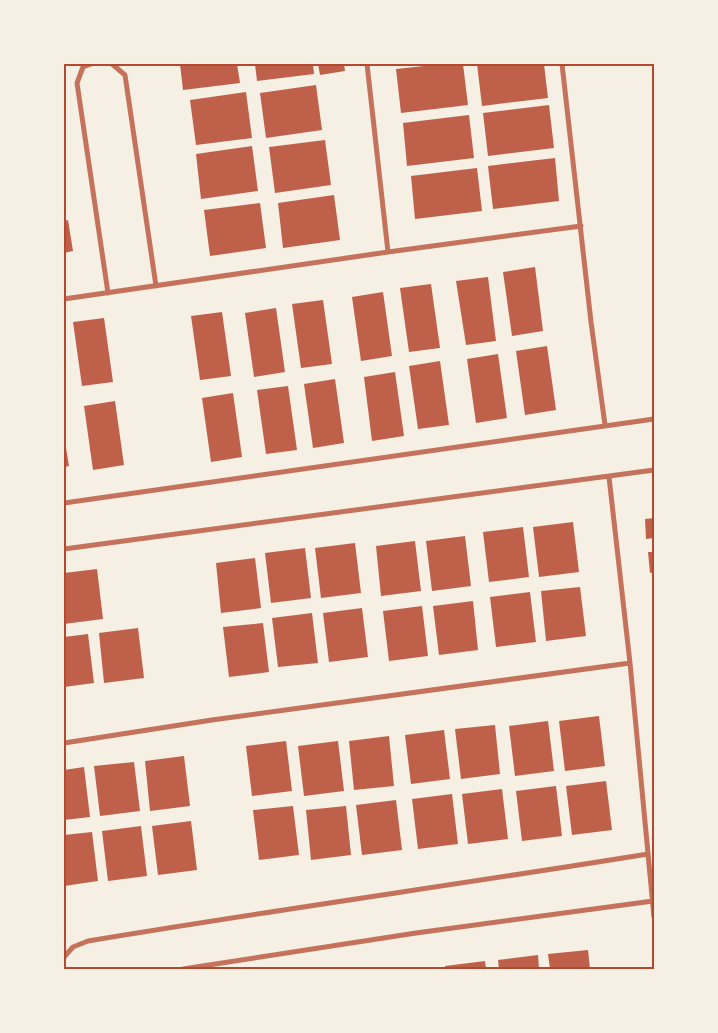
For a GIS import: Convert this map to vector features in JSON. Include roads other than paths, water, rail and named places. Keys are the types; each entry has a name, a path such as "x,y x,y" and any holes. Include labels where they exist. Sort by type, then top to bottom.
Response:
{"street":[{"path":"91,64 83,67 78,83 108,293"},
{"path":"112,64 125,75 156,286"},
{"path":"367,64 388,252"},
{"path":"562,64 591,322 605,425"},
{"path":"64,299 581,226"},
{"path":"64,503 654,419"},
{"path":"64,549 654,470"},
{"path":"609,476 630,663 654,917"},
{"path":"64,743 212,720 630,663"},
{"path":"64,957 73,948 88,941 242,915 435,888 648,854"},
{"path":"183,969 653,900"}]}
